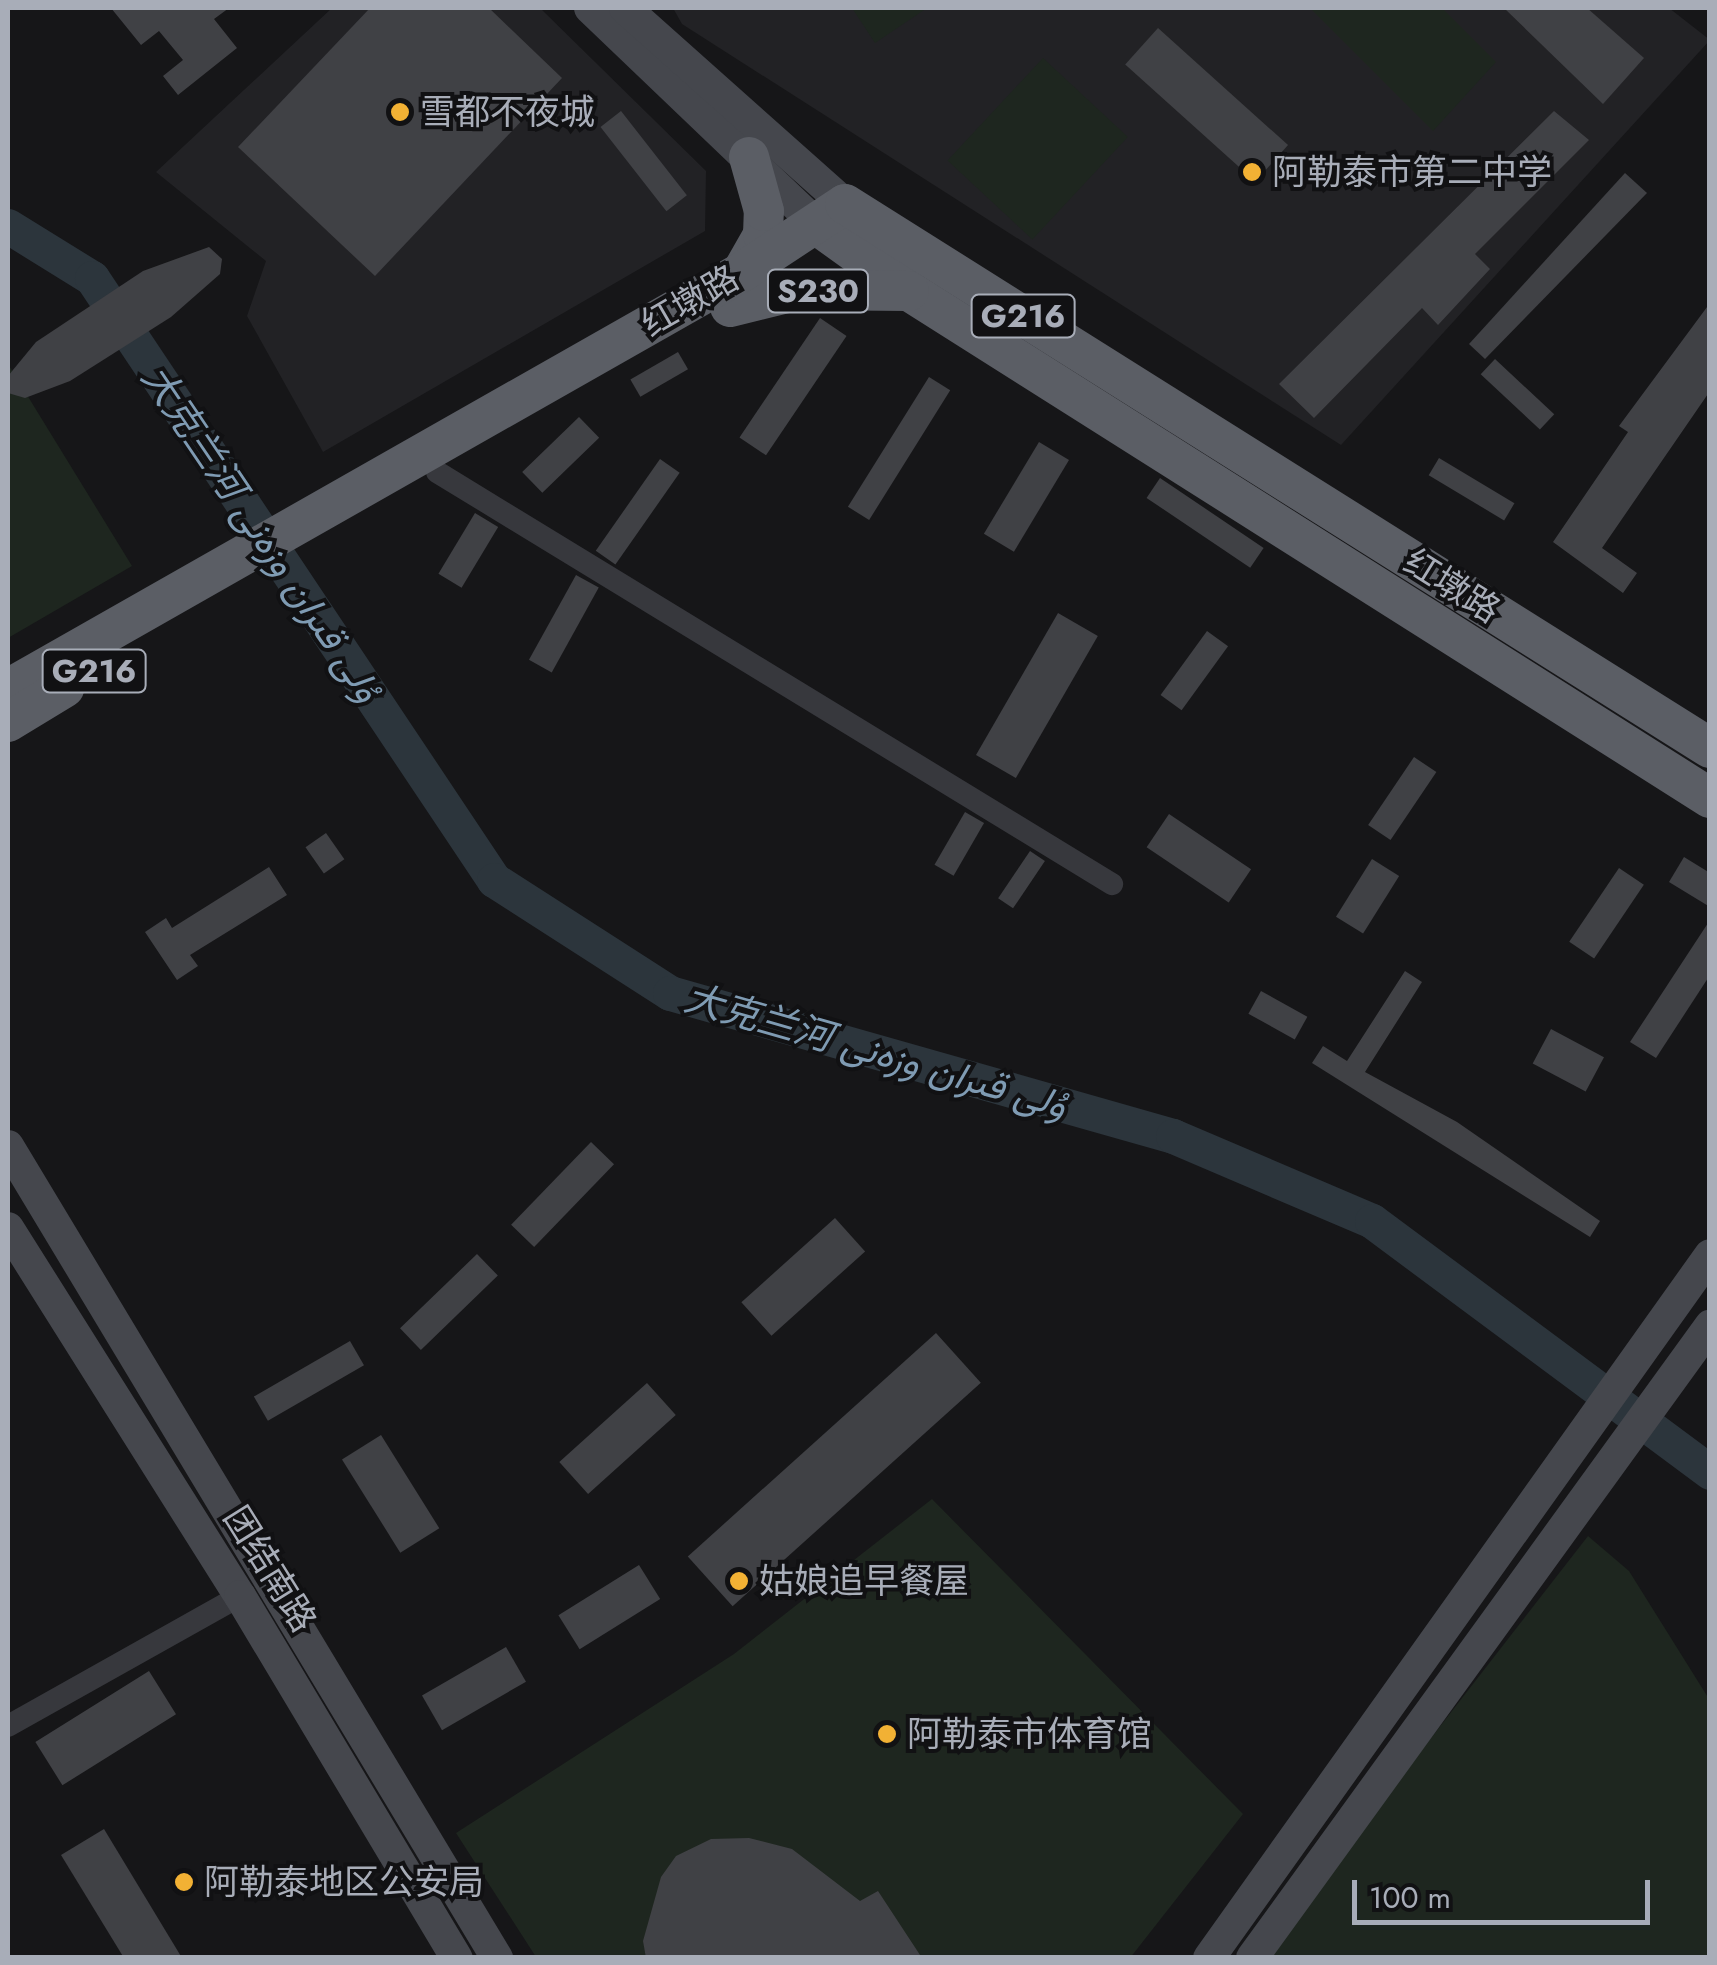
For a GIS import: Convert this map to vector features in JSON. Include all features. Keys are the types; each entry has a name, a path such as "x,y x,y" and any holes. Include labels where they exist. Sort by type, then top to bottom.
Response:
{"highway":[{"path":"736,290 763,235 764,211 749,157"},
{"name":"红墩路","path":"334,516 437,472 841,222 1710,748"},
{"name":"G216","path":"841,222 909,291"},
{"name":"红墩路","path":"8,722 169,612 736,290"},
{"name":"S230","path":"736,290 909,291"},
{"name":"红墩路","path":"909,291 1710,798"},
{"name":"红墩路","path":"8,689 169,612"}],"main road":[{"path":"590,8 749,157 841,222"},
{"path":"625,8 841,222"},
{"path":"8,1146 497,1958"},
{"name":"团结南路","path":"8,1228 240,1596 457,1958"},
{"path":"1209,1958 1710,1254"},
{"path":"1252,1958 1710,1326"}],"street":[{"path":"437,472 1112,884"},
{"path":"8,1726 240,1596"}],"shaded area":[{"path":"332,8 540,8 706,171 705,231 323,452 247,316 266,261 156,172"},
{"name":"阿勒泰市第二中学","path":"673,8 1669,8 1710,40 1341,445 682,24"},
{"path":"852,8 927,8 875,43"},
{"path":"1310,8 1442,8 1496,62 1433,131"},
{"path":"1043,58 1128,137 1032,240 948,160"},
{"path":"8,364 132,566 8,638"},
{"name":"阿勒泰市体育馆","path":"932,1499 1243,1814 1130,1958 536,1957 456,1833 734,1654"},
{"path":"1588,1536 1629,1571 1709,1699 1709,1957 1260,1958"}],"building":[{"path":"111,8 229,8 214,19 237,48 178,95 163,76 183,60 159,31 141,45"},
{"name":"雪都不夜城","path":"370,8 489,8 562,78 375,276 238,147"},
{"path":"1504,8 1587,8 1644,58 1603,104"},
{"path":"1158,28 1288,145 1255,182 1125,64"},
{"path":"621,111 687,195 666,211 601,127"},
{"path":"1554,111 1589,140 1475,254 1490,269 1438,325 1422,308 1314,418 1279,384"},
{"path":"1625,173 1647,193 1485,359 1469,344"},
{"path":"209,247 222,259 220,274 171,317 70,381 25,398 8,393 8,376 36,342 143,271"},
{"path":"1710,303 1710,391 1602,548 1637,573 1623,593 1553,542 1628,432 1619,426"},
{"path":"820,318 847,336 766,455 739,437"},
{"path":"678,352 688,369 640,397 630,380"},
{"path":"1495,359 1554,414 1540,430 1481,374"},
{"path":"929,377 950,390 869,520 848,507"},
{"path":"579,417 599,438 542,493 522,472"},
{"path":"1039,442 1069,460 1014,552 984,534"},
{"path":"1439,458 1514,503 1504,520 1429,475"},
{"path":"660,459 680,473 615,565 596,551"},
{"path":"1160,478 1264,548 1250,568 1147,498"},
{"path":"475,513 498,527 462,588 438,574"},
{"path":"576,575 599,588 552,672 529,660"},
{"path":"1058,613 1098,636 1016,778 976,755"},
{"path":"1207,631 1228,646 1182,710 1161,695"},
{"path":"1414,757 1436,772 1391,840 1368,825"},
{"path":"965,812 984,823 954,876 934,865"},
{"path":"1169,814 1251,869 1229,903 1147,847"},
{"path":"326,833 344,859 324,874 306,847"},
{"path":"1030,851 1045,861 1013,908 998,898"},
{"path":"1684,857 1710,873 1710,907 1669,882"},
{"path":"1372,859 1399,876 1363,934 1336,917"},
{"path":"269,867 287,895 190,955 198,966 177,980 145,932 166,918 172,928"},
{"path":"1619,868 1644,885 1594,959 1569,942"},
{"path":"1710,920 1710,975 1656,1058 1630,1042"},
{"path":"1405,971 1422,982 1365,1072 1457,1122 1600,1221 1590,1237 1312,1063 1323,1046 1347,1061"},
{"path":"1261,991 1307,1017 1295,1039 1248,1014"},
{"path":"1551,1029 1604,1057 1586,1092 1533,1063"},
{"path":"591,1142 614,1164 534,1247 511,1225"},
{"path":"835,1218 865,1251 771,1336 741,1302"},
{"path":"477,1254 498,1276 421,1350 400,1328"},
{"path":"936,1333 981,1383 733,1606 688,1556"},
{"path":"350,1341 364,1365 268,1421 254,1396"},
{"path":"647,1383 676,1415 588,1494 559,1462"},
{"path":"381,1435 439,1528 400,1553 342,1459"},
{"path":"639,1565 660,1599 580,1649 558,1615"},
{"path":"506,1647 526,1682 442,1730 422,1696"},
{"path":"149,1671 176,1714 62,1785 35,1742"},
{"path":"104,1829 182,1958 124,1958 61,1855"},
{"path":"749,1838 792,1849 860,1901 878,1891 922,1958 646,1958 643,1941 661,1877 676,1856 711,1839"}],"waterway":[{"name":"大克兰河 ۇلى قىران وزەنى","path":"8,226 92,278 494,880 670,993 1173,1136 1372,1221 1710,1472"}],"place":[{"name":"雪都不夜城","path":"400,112"},
{"name":"阿勒泰市第二中学","path":"1252,172"},
{"name":"姑娘追早餐屋","path":"739,1581"},
{"name":"阿勒泰市体育馆","path":"887,1734"},
{"name":"阿勒泰地区公安局","path":"184,1882"}]}
